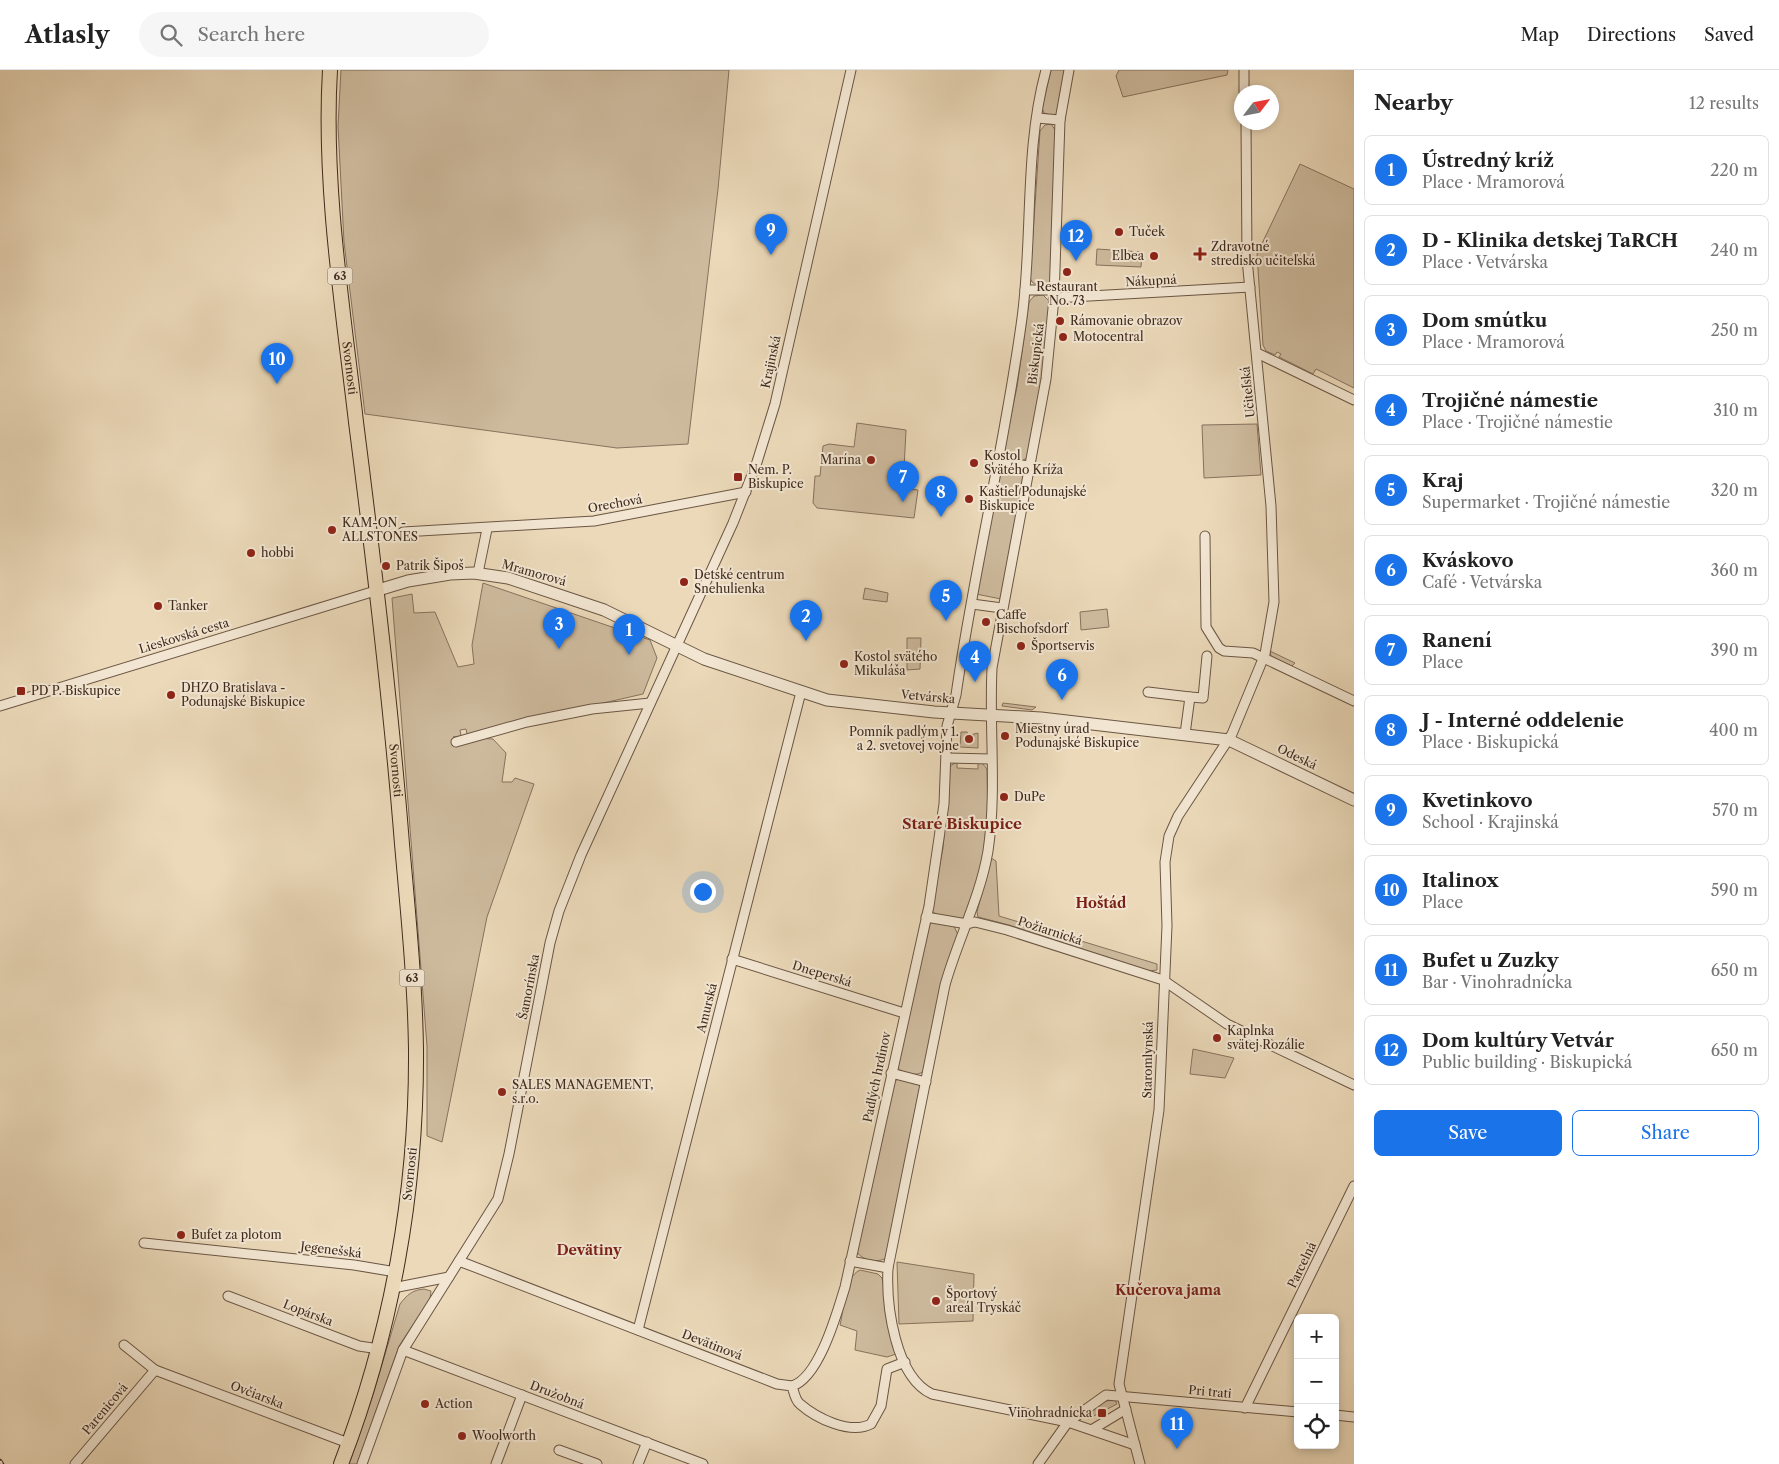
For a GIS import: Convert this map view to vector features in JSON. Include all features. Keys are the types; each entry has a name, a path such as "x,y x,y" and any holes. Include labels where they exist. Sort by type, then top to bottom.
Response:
{"main road":[{"name":"Svornosti","path":"330,70 330,141 335,226 375,591 392,721 416,1044 411,1175 396,1272 379,1349 341,1464"}],"street":[{"name":"Krajinská","path":"677,647 746,492 775,404 851,70"},
{"name":"Biskupická","path":"950,712 956,695 1015,366 1025,290 1037,118 1046,70"},
{"name":"Biskupická","path":"992,759 990,715 992,668 1046,379 1054,294 1060,120 1069,70"},
{"path":"1244,70 1244,85"},
{"path":"1037,118 1060,120"},
{"name":"Učiteľská","path":"1229,740 1264,657 1271,628 1275,578 1271,506 1247,246 1246,130"},
{"name":"Nákupná","path":"1025,290 1054,294 1250,288"},
{"path":"1257,353 1354,400"},
{"path":"998,462 1029,466"},
{"name":"Orechová","path":"403,532 487,529 598,520 746,492"},
{"path":"478,573 487,529"},
{"path":"1205,536 1207,630 1221,650 1253,653 1264,657 1354,701"},
{"name":"Mramorová","path":"375,591 422,578 456,573 478,573 522,582 604,610 638,625 677,647"},
{"name":"Lieskovská cesta","path":"0,706 375,591"},
{"path":"972,604 1002,608"},
{"name":"Vetvárska","path":"677,647 710,661 801,692 838,702 1041,718 1229,740"},
{"name":"Šamorínska","path":"362,1464 403,1350 496,1205 503,1183 550,943 559,912 581,854 677,647"},
{"path":"1148,692 1203,698 1207,656"},
{"name":"Amurská","path":"638,1330 801,692"},
{"path":"1185,734 1190,698"},
{"path":"456,742 527,722 592,709 650,703"},
{"name":"Padlých hrdinov","path":"792,1386 800,1384 810,1374 838,1308 850,1262 938,855 947,758 947,726 950,712"},
{"name":"Odeská","path":"1229,740 1354,800"},
{"name":"Staromlynská","path":"1121,1395 1119,1384 1159,1110 1163,980 1167,926 1165,862 1169,836 1178,816 1229,740"},
{"path":"947,758 992,759 992,817 988,851 979,891 955,951 945,985 888,1268 890,1319 905,1362 918,1386 932,1394 1068,1422 1135,1445"},
{"name":"Požiarnická","path":"926,917 967,924 975,922 1007,930 1163,980 1227,1024 1354,1086"},
{"name":"Dneperská","path":"732,959 904,1013"},
{"path":"891,1073 926,1082"},
{"name":"Parcelná","path":"1245,1408 1354,1186"},
{"name":"Jegenešská","path":"144,1243 354,1265 396,1272"},
{"name":"Devätinová","path":"459,1261 777,1384 792,1386"},
{"path":"850,1262 888,1268"},
{"path":"392,1288 448,1278"},
{"name":"Lopárska","path":"228,1296 360,1346 379,1349"},
{"name":"Ovčiarska","path":"124,1344 155,1370 343,1441 348,1447"},
{"name":"Družobná","path":"403,1350 703,1464"},
{"path":"792,1386 798,1403 816,1414 853,1428 867,1426 876,1418 881,1406 887,1369 905,1362"},
{"name":"Parenicová","path":"74,1464 155,1370"},
{"path":"496,1464 522,1395"},
{"path":"1038,1464 1068,1422 1106,1395 1121,1395 1140,1464"},
{"name":"Pri trati","path":"1121,1395 1294,1412"},
{"path":"1093,1429 1126,1409"},
{"path":"1339,1415 1354,1417"},
{"path":"638,1464 647,1442"},
{"path":"559,1450 597,1464"}],"shaded area":[{"path":"341,70 729,70 718,189 688,444 617,448 365,414 344,242 338,126"},
{"path":"1051,70 1066,70 1057,115 1053,116 1044,113 1042,108"},
{"path":"1119,70 1228,70 1227,75 1123,97 1116,76"},
{"path":"1051,124 1056,131 1051,281 1042,286 1032,282 1030,278 1040,131 1045,125"},
{"path":"1300,164 1354,189 1354,388 1316,369 1313,374 1279,357 1281,354 1277,352 1275,355 1266,351 1263,345 1257,254"},
{"path":"1097,249 1142,252 1141,267 1096,265"},
{"path":"1043,295 1051,303 1043,381 1028,457 1022,461 1009,459 1003,453 1017,387 1029,302 1034,296"},
{"path":"857,423 906,430 903,488 918,490 914,518 817,508 813,503 815,476 820,476 823,446 829,444 854,447"},
{"path":"1257,424 1261,475 1204,478 1202,425"},
{"path":"1004,468 1017,468 1025,473 1001,599 976,594 1000,471"},
{"path":"483,583 650,640 657,658 643,694 467,734 466,729 460,730 461,736 453,737 493,739 506,753 502,782 512,782 515,778 534,784 487,917 442,1142 427,1136 427,1046 392,598 412,594 414,613 435,612 458,667 474,664 472,645"},
{"path":"865,588 888,593 887,602 863,599"},
{"path":"1107,609 1109,627 1081,630 1080,612"},
{"path":"907,638 921,638 920,669 907,670"},
{"path":"1270,651 1295,663 1292,666 1271,656"},
{"path":"1003,703 1036,707 1032,710 1002,706"},
{"path":"961,732 967,732 969,735 965,735 965,740 973,740 974,735 970,735 978,733 978,748 960,747"},
{"path":"957,762 957,768 978,769 978,763 982,763 987,769 988,821 982,865 965,918 957,919 947,918 931,910 943,848 950,766"},
{"path":"991,858 996,861 999,916 1157,964 1157,970 1148,971 1009,925 978,917 977,912"},
{"path":"930,923 954,926 958,935 944,975 924,1071 918,1074 910,1074 897,1067"},
{"path":"1193,1049 1234,1058 1225,1078 1190,1074"},
{"path":"898,1079 918,1082 920,1086 886,1258 883,1260 871,1260 859,1255 857,1252 894,1082"},
{"name":"Športový areál Tryskáč","path":"897,1262 974,1274 973,1321 899,1324"},
{"path":"860,1270 878,1274 882,1278 899,1353 887,1357 855,1350 857,1331 840,1325 848,1287 851,1279"},
{"path":"424,1289 431,1291 430,1299 399,1346 357,1464 349,1464 372,1398 400,1304 416,1290"},
{"path":"1115,1400 1117,1404 1088,1419 1086,1417 1086,1414 1105,1401"}],"place":[{"name":"Tuček","path":"1119,232"},
{"name":"Zdravotné stredisko učiteľská","path":"1200,254"},
{"name":"Kvetinkovo","path":"771,255"},
{"name":"Elbea","path":"1154,256"},
{"name":"Dom kultúry Vetvár","path":"1076,261"},
{"name":"Restaurant No. 73","path":"1067,272"},
{"name":"Rámovanie obrazov","path":"1060,321"},
{"name":"Motocentral","path":"1063,337"},
{"name":"Italinox","path":"277,384"},
{"name":"Marína","path":"871,460"},
{"name":"Kostol Svätého Kríža","path":"974,463"},
{"name":"Nem. P. Biskupice","path":"738,477"},
{"name":"Kaštieľ Podunajské Biskupice","path":"969,499"},
{"name":"Ranení","path":"903,502"},
{"name":"J - Interné oddelenie","path":"941,517"},
{"name":"KAM-ON - ALLSTONES","path":"332,530"},
{"name":"hobbi","path":"251,553"},
{"name":"Patrik Šipoš","path":"386,566"},
{"name":"Detské centrum Snehulienka","path":"684,582"},
{"name":"Tanker","path":"158,606"},
{"name":"Kraj","path":"946,621"},
{"name":"Caffe Bischofsdorf","path":"986,622"},
{"name":"D - Klinika detskej TaRCH","path":"806,641"},
{"name":"Športservis","path":"1021,646"},
{"name":"Dom smútku","path":"559,649"},
{"name":"Ústredný kríž","path":"629,655"},
{"name":"Kostol svätého Mikuláša","path":"844,664"},
{"name":"Trojičné námestie","path":"975,682"},
{"name":"PD P. Biskupice","path":"21,691"},
{"name":"DHZO Bratislava - Podunajské Biskupice","path":"171,695"},
{"name":"Kváskovo","path":"1062,700"},
{"name":"Miestny úrad Podunajské Biskupice","path":"1005,736"},
{"name":"Pomník padlým v 1. a 2. svetovej vojne","path":"969,739"},
{"name":"DuPe","path":"1004,797"},
{"name":"Kaplnka svätej Rozálie","path":"1217,1038"},
{"name":"SALES MANAGEMENT, s.r.o.","path":"502,1092"},
{"name":"Bufet za plotom","path":"181,1235"},
{"name":"Športový areál Tryskáč","path":"936,1301"},
{"name":"Action","path":"425,1404"},
{"name":"Vinohradnícka","path":"1102,1413"},
{"name":"Woolworth","path":"462,1436"},
{"name":"Bufet u Zuzky","path":"1177,1449"}],"district":[{"name":"Staré Biskupice","path":"962,824"},
{"name":"Hoštád","path":"1101,903"},
{"name":"Devätiny","path":"589,1250"},
{"name":"Kučerova jama","path":"1168,1290"}]}
